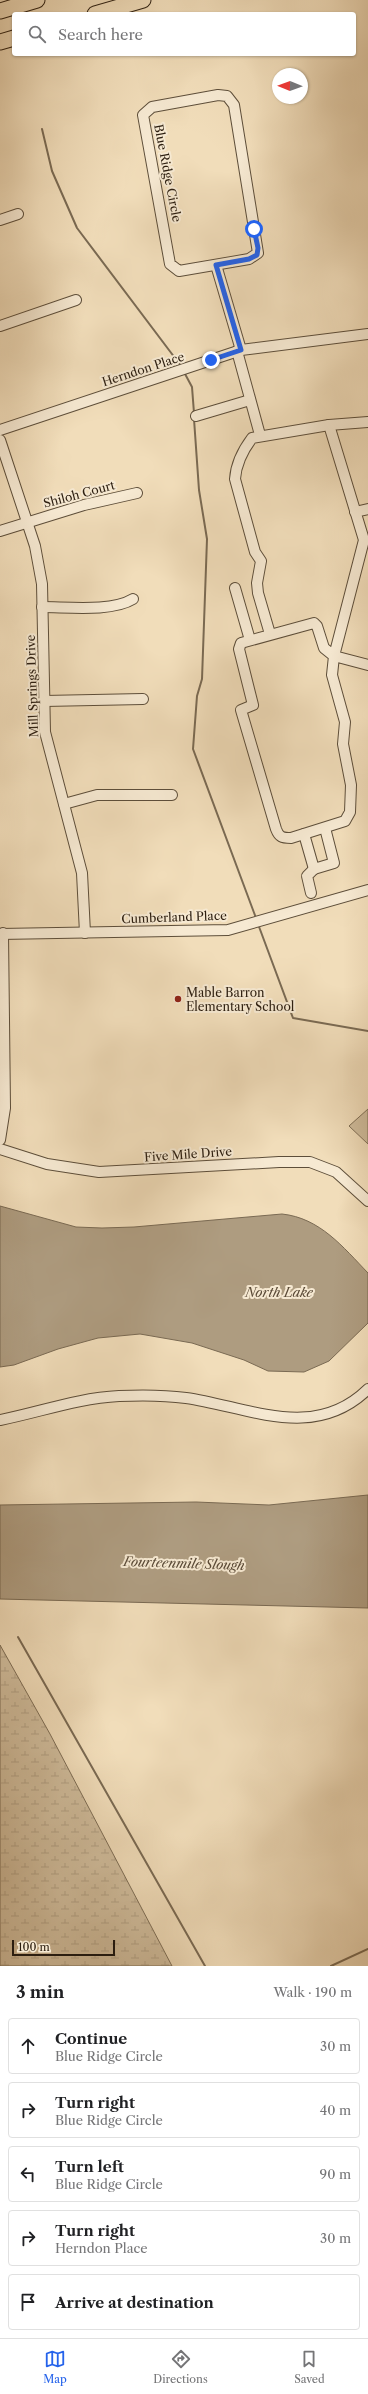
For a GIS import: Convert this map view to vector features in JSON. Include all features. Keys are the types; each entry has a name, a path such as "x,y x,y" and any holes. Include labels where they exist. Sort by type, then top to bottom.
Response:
{"highway":[{"path":"0,12 37,0"},
{"path":"102,12 143,0"},
{"path":"0,42 12,39"}],"street":[{"name":"Blue Ridge Circle","path":"218,95 227,96 233,103 258,253 249,259 216,265 179,271 170,264 149,134 143,115 152,106 218,95"},
{"path":"0,220 18,214"},
{"path":"216,265 260,435"},
{"path":"0,326 76,300"},
{"name":"Herndon Place","path":"0,430 239,351 368,334"},
{"path":"196,416 250,400"},
{"path":"270,634 258,593 257,583 261,561 255,552 235,478 235,469 246,446 252,438 260,435 329,425 368,422"},
{"path":"329,425 364,544 334,656 332,675 345,722 343,744 351,785 350,812 345,821 325,828 291,838 278,836 241,710 253,705 239,649 241,643 314,623 317,626 324,648 334,656 368,665"},
{"name":"Mill Springs Drive","path":"0,440 35,546 42,584 44,701 48,748 82,873 85,933"},
{"name":"Shiloh Court","path":"0,531 27,522 137,492"},
{"path":"355,512 368,509"},
{"path":"236,588 250,640"},
{"path":"42,607 110,606 125,604 133,598"},
{"path":"44,701 143,699"},
{"path":"64,804 97,795 172,795"},
{"path":"311,893 307,876 314,868 334,863 325,828"},
{"path":"304,834 314,868"},
{"name":"Cumberland Place","path":"2,934 228,930 368,890"},
{"path":"0,1140 5,1120 2,1025 2,934"},
{"name":"Five Mile Drive","path":"0,1149 48,1164 99,1172 302,1161 319,1164 336,1172 368,1201"},
{"path":"0,1420 58,1404 119,1396 186,1398 276,1418 296,1419 332,1411 368,1389"}],"green space":[{"path":"368,1109 368,1144 349,1126"},
{"path":"0,1645 50,1734 172,1966 0,1966"}],"water":[{"name":"North Lake","path":"0,1206 76,1227 102,1228 134,1227 282,1214 296,1217 308,1221 330,1235 368,1273 368,1323 329,1361 304,1372 268,1371 244,1360 192,1343 140,1334 98,1338 58,1349 14,1365 0,1367"},
{"name":"Fourteenmile Slough","path":"368,1495 368,1608 0,1599 0,1505 196,1502 269,1505"}],"waterway":[{"path":"42,129 52,171 77,228 181,366"},
{"path":"184,372 192,387 194,413"},
{"path":"194,419 199,490 207,539 202,679 197,696 193,749 256,918"},
{"path":"258,924 293,1018 368,1031"},
{"path":"18,1637 205,1966"},
{"path":"331,1966 368,1949"}],"place":[{"name":"Mable Barron Elementary School","path":"178,999"}],"route":[{"path":"211,360 241,350 216,265 254,258 258,253 258,248 254,229"}]}
